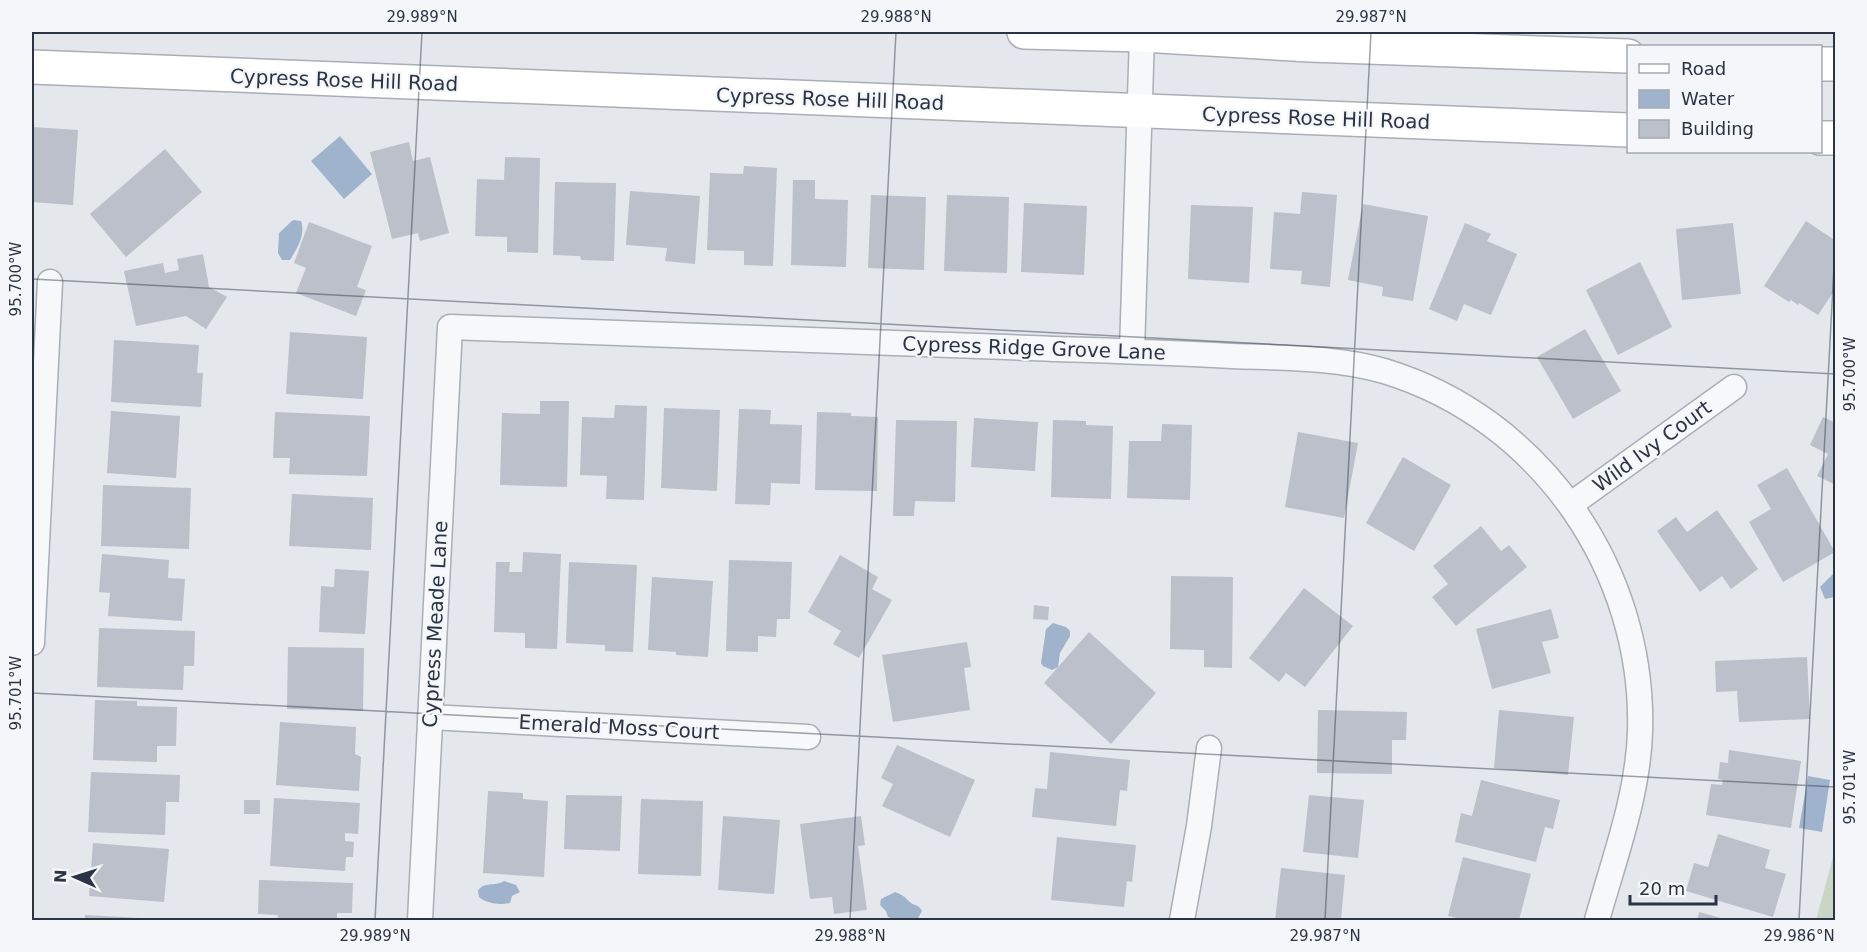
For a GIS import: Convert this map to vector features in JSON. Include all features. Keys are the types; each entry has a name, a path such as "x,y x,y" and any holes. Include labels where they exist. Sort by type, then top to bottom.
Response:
{"main road":[{"path":"1024,32 1142,34 1310,45 1627,56"},
{"name":"Cypress Rose Hill Road","path":"32,68 1627,130"}],"street":[{"path":"1132,351 1142,34"},
{"path":"32,643 50,282"},
{"name":"Cypress Ridge Grove Lane","path":"450,327 1132,351 1341,362 1385,372 1432,391 1473,412 1511,440 1544,470 1570,506 1594,544 1617,590 1630,635 1638,685 1640,734 1634,784 1597,921"},
{"name":"Cypress Meade Lane","path":"420,921 450,327"},
{"name":"Wild Ivy Court","path":"1570,506 1734,387"},
{"name":"Emerald Moss Court","path":"430,717 808,737"},
{"path":"1182,921 1199,826 1209,748"}],"green space":[{"path":"1835,850 1835,920 1816,920"}],"water":[{"path":"340,136 372,174 344,199 311,161"},
{"path":"293,220 301,221 302,236 290,260 282,260 278,253 279,233"},
{"path":"1835,572 1835,597 1825,599 1820,587"},
{"path":"1053,623 1066,627 1070,631 1070,636 1060,653 1058,667 1052,670 1041,663 1046,629"},
{"path":"1808,776 1830,780 1822,832 1799,828"},
{"path":"504,881 516,885 520,892 512,896 510,903 494,903 479,897 478,891 483,886"},
{"path":"895,892 921,909 917,920 888,917 880,905 881,899"}],"building":[{"path":"32,127 78,130 73,205 32,202"},
{"path":"409,142 413,161 430,157 449,233 420,241 418,233 392,239 370,152"},
{"path":"165,149 202,192 126,257 90,214"},
{"path":"505,157 540,158 538,253 507,252 507,237 475,236 477,179 504,180"},
{"path":"744,166 777,168 773,266 744,265 744,251 707,250 710,173 743,174"},
{"path":"793,180 815,180 815,199 848,200 846,267 791,265"},
{"path":"555,182 616,183 614,261 581,260 580,256 553,255"},
{"path":"630,191 700,196 695,264 665,261 667,248 626,245"},
{"path":"1302,192 1337,195 1330,287 1301,284 1302,271 1270,269 1274,212 1300,214"},
{"path":"871,195 926,197 924,270 868,268"},
{"path":"947,195 1009,197 1007,273 944,271"},
{"path":"1024,203 1087,206 1084,275 1021,272"},
{"path":"1363,204 1428,216 1413,301 1382,296 1383,287 1348,280"},
{"path":"1191,205 1253,207 1249,283 1188,279"},
{"path":"1806,221 1836,241 1836,288 1818,315 1799,303 1798,305 1791,300 1789,302 1764,286"},
{"path":"309,222 372,246 357,287 366,290 356,316 296,293 306,268 294,263"},
{"path":"1465,223 1491,234 1487,241 1517,254 1491,315 1464,304 1457,321 1429,309"},
{"path":"1733,223 1741,294 1682,300 1676,229"},
{"path":"203,254 209,287 227,297 206,329 186,316 136,326 124,271 163,263 165,273 179,270 177,259"},
{"path":"1640,262 1672,327 1618,355 1586,290"},
{"path":"1585,329 1621,391 1573,419 1537,357"},
{"path":"290,332 367,337 363,399 286,394"},
{"path":"114,340 199,345 197,373 203,373 201,407 111,402"},
{"path":"540,401 569,401 567,487 500,485 502,413 540,414"},
{"path":"615,405 647,406 644,500 606,499 607,476 580,475 582,417 614,418"},
{"path":"664,408 720,410 717,491 661,488"},
{"path":"739,409 771,410 770,424 802,425 800,484 771,483 770,505 735,504"},
{"path":"111,411 180,416 176,478 107,473"},
{"path":"275,412 370,416 367,476 289,474 290,458 273,458"},
{"path":"817,412 878,417 877,491 815,490"},
{"path":"1823,417 1836,423 1836,485 1817,476 1828,454 1810,445"},
{"path":"974,418 1038,422 1035,471 971,467"},
{"path":"896,420 957,421 955,502 915,501 914,516 893,516"},
{"path":"1053,420 1086,421 1086,425 1113,426 1111,499 1051,497"},
{"path":"1162,424 1192,425 1190,500 1127,498 1129,441 1161,441"},
{"path":"1298,432 1358,443 1344,518 1285,507"},
{"path":"1403,457 1451,485 1414,551 1366,523"},
{"path":"1787,468 1835,552 1783,582 1749,522 1771,509 1757,485"},
{"path":"103,485 191,488 189,549 101,546"},
{"path":"292,494 373,498 371,550 289,546"},
{"path":"1717,510 1758,569 1731,589 1722,576 1700,592 1657,531 1676,517 1687,532"},
{"path":"1481,526 1501,551 1509,545 1527,567 1456,626 1432,597 1448,584 1433,566"},
{"path":"523,552 561,554 557,649 525,648 525,633 494,632 496,562 510,562 509,572 522,572"},
{"path":"102,554 169,560 168,578 185,579 182,621 108,616 110,593 99,592"},
{"path":"840,555 878,577 872,589 892,600 859,658 833,644 841,631 808,612"},
{"path":"729,560 792,562 790,619 777,619 776,637 758,636 758,652 726,651"},
{"path":"569,562 637,565 633,652 605,651 605,645 566,643"},
{"path":"335,569 369,571 365,634 319,632 321,586 334,587"},
{"path":"1171,576 1233,577 1232,668 1204,667 1204,650 1170,649"},
{"path":"652,577 713,581 708,657 648,650"},
{"path":"1304,588 1353,626 1305,687 1286,673 1279,682 1249,658"},
{"path":"1034,605 1049,607 1048,620 1033,619"},
{"path":"1551,609 1559,638 1542,642 1551,673 1492,689 1476,629"},
{"path":"99,628 195,631 194,666 184,666 183,690 97,687"},
{"path":"1089,632 1156,693 1111,744 1044,683"},
{"path":"967,642 971,667 964,668 970,710 893,722 882,655"},
{"path":"288,647 364,648 363,711 287,709"},
{"path":"1807,657 1810,719 1739,722 1737,691 1716,692 1715,661"},
{"path":"95,700 137,701 137,706 177,707 176,746 157,746 157,762 93,760"},
{"path":"1318,710 1407,712 1406,740 1392,740 1392,774 1317,773"},
{"path":"1499,710 1574,717 1568,775 1494,768"},
{"path":"280,722 356,727 355,754 361,757 359,791 276,785"},
{"path":"897,745 975,780 950,837 882,806 893,784 881,778"},
{"path":"1729,750 1801,761 1791,828 1706,815 1711,784 1722,785 1723,780 1718,779 1720,762 1728,763"},
{"path":"1050,752 1130,760 1127,791 1120,790 1116,826 1032,817 1035,788 1047,789"},
{"path":"91,772 180,775 179,802 166,802 165,835 88,832"},
{"path":"1481,780 1560,800 1553,829 1545,827 1536,862 1455,842 1461,813 1472,816"},
{"path":"488,791 523,793 523,799 548,801 544,877 483,873"},
{"path":"566,795 622,796 620,851 564,849"},
{"path":"1309,795 1364,800 1358,858 1303,852"},
{"path":"274,798 360,803 358,834 345,833 345,841 354,842 353,857 346,857 345,871 270,866"},
{"path":"641,799 703,801 701,876 638,874"},
{"path":"244,800 260,800 260,814 244,814"},
{"path":"723,816 780,820 774,894 718,890"},
{"path":"861,816 865,845 858,846 867,910 834,914 832,897 810,899 800,824"},
{"path":"1718,834 1770,850 1765,868 1786,874 1773,917 1686,891 1694,863 1708,867"},
{"path":"1057,837 1136,845 1132,882 1127,881 1124,907 1051,900"},
{"path":"93,843 169,849 164,902 89,896"},
{"path":"1463,857 1531,874 1519,920 1465,920 1448,916"},
{"path":"1281,868 1345,875 1341,920 1275,920"},
{"path":"259,880 353,883 352,913 337,913 337,920 277,920 278,915 258,914"},
{"path":"1699,912 1728,920 1697,920"},
{"path":"85,915 158,919 158,920 85,920"}]}
